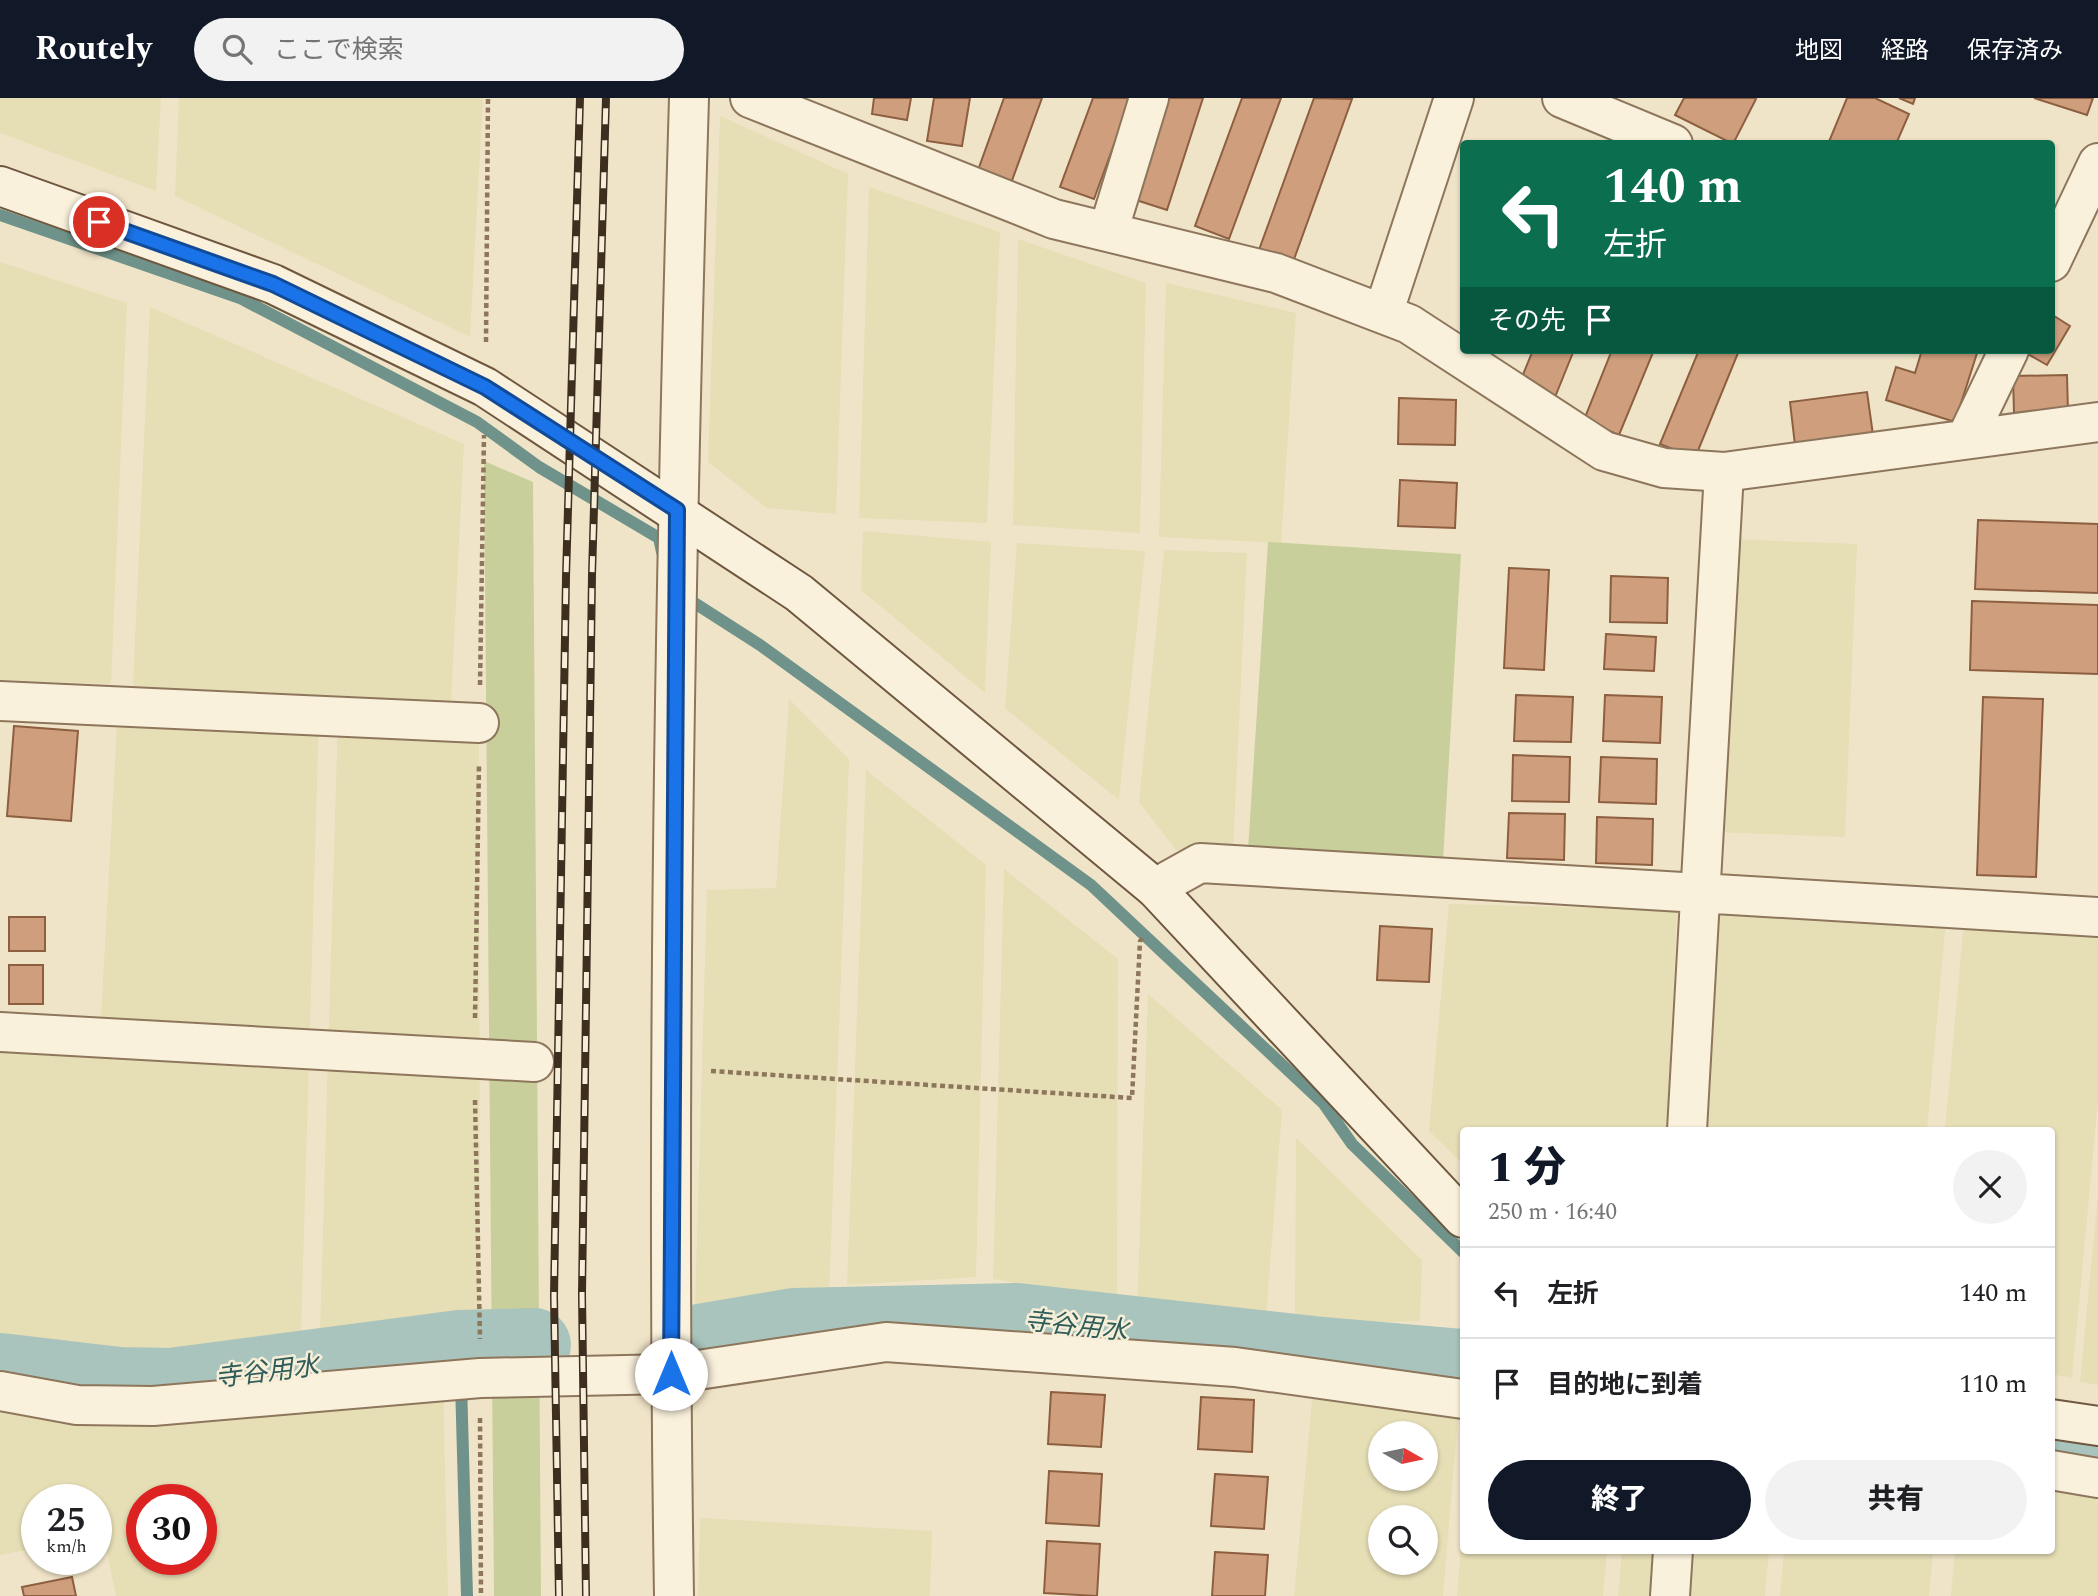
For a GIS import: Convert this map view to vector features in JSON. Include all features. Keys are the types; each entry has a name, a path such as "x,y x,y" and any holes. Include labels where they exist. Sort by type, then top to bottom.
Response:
{"street":[{"path":"674,1596 671,1374 677,510 689,98"},
{"path":"750,98 1054,219 1276,273 1409,324 1604,451 1664,468 1724,472 2098,422"},
{"path":"1108,232 1149,98"},
{"path":"1383,314 1454,98"},
{"path":"1562,98 1663,140"},
{"path":"2055,254 2098,163"},
{"path":"0,186 273,284 485,387 677,510 799,593 1165,898 1460,1215"},
{"path":"1966,439 2007,354"},
{"path":"1687,1127 1724,472"},
{"path":"0,701 479,723"},
{"path":"1165,898 1200,863 2098,917"},
{"path":"0,1032 534,1062"},
{"path":"0,1391 77,1405 153,1406 480,1378 671,1374 887,1342 1235,1367 1460,1399"},
{"path":"2055,1420 2098,1426"},
{"path":"2055,1471 2098,1478"},
{"path":"1670,1596 1673,1554"}],"path":[{"path":"481,1596 474,1059 488,98"},
{"path":"673,1068 1132,1098 1140,941 1165,898"}],"shaded area":[{"path":"0,98 161,98 156,191 0,133"},
{"path":"179,98 483,98 470,337 175,196"},
{"path":"720,116 848,174 836,514 767,508 708,462"},
{"path":"869,187 1000,232 987,523 859,518"},
{"path":"1018,239 1146,283 1140,533 1013,525"},
{"path":"0,262 127,303 111,684 0,680"},
{"path":"1166,283 1296,313 1281,543 1159,537"},
{"path":"150,307 464,444 451,703 133,686"},
{"path":"863,531 991,542 985,693 861,590"},
{"path":"1728,539 1857,544 1845,837 1717,832"},
{"path":"1017,543 1145,551 1119,800 1005,708"},
{"path":"1164,550 1247,553 1233,851 1176,850 1139,802"},
{"path":"789,699 849,759 829,1297 695,1309 707,890 776,888"},
{"path":"118,705 319,716 301,1334 320,1332 338,716 479,723 480,1378 443,1381 448,1596 116,1596 112,1575 112,1484 21,1484 21,1551 0,1555 0,1398 104,1425 418,1384 0,1390 0,1032 100,1037"},
{"path":"866,770 986,865 976,1277 847,1285"},
{"path":"1004,869 1118,959 1117,1300 993,1279"},
{"path":"1449,904 1677,910 1667,1127 1460,1127 1460,1161 1429,1131"},
{"path":"1712,907 1946,920 1927,1127 1702,1127"},
{"path":"1964,921 2098,934 2098,1101 2072,1378 2055,1375 2055,1127 1945,1127"},
{"path":"1148,994 1282,1110 1266,1318 1137,1313"},
{"path":"1296,1138 1422,1260 1420,1321 1295,1324"},
{"path":"2098,1194 2098,1385 2080,1382"},
{"path":"1313,1390 1459,1404 1443,1596 1294,1596"},
{"path":"2055,1482 2098,1486 2098,1596 1951,1596 1955,1554 2055,1554"},
{"path":"700,1518 932,1531 930,1596 698,1596"},
{"path":"1460,1554 1607,1554 1603,1596 1457,1596"},
{"path":"1622,1554 1769,1554 1765,1596 1618,1596"},
{"path":"1784,1554 1933,1554 1929,1596 1780,1596"}],"green space":[{"path":"484,461 533,482 541,1596 494,1596"},
{"path":"1268,542 1461,554 1442,878 1247,865"}],"building":[{"path":"874,98 911,98 907,120 872,114"},
{"path":"934,98 970,98 962,146 927,141"},
{"path":"1004,98 1042,98 1010,186 977,173"},
{"path":"1093,98 1131,98 1094,199 1060,187"},
{"path":"1166,98 1203,98 1167,210 1133,199"},
{"path":"1242,98 1281,98 1229,239 1195,226"},
{"path":"1314,98 1352,99 1293,262 1259,250"},
{"path":"1684,98 1756,99 1735,140 1725,140 1675,115"},
{"path":"1847,98 1875,98 1909,114 1898,140 1830,140"},
{"path":"1899,98 1915,98 1913,104"},
{"path":"2034,98 2093,98 2087,115"},
{"path":"2055,317 2070,326 2055,351"},
{"path":"1531,354 1572,354 1553,402 1518,387"},
{"path":"1610,354 1652,354 1619,435 1584,420"},
{"path":"1697,354 1738,354 1695,458 1660,444"},
{"path":"1921,354 1977,354 1955,422 1886,400 1896,367 1915,373"},
{"path":"2028,354 2053,354 2047,365"},
{"path":"2067,375 2068,412 2014,413 2013,376"},
{"path":"1867,392 1873,435 1795,445 1790,402"},
{"path":"1399,398 1456,400 1455,445 1398,444"},
{"path":"1400,480 1457,483 1455,528 1398,526"},
{"path":"1978,520 2098,524 2098,593 1975,589"},
{"path":"1509,568 1549,570 1544,670 1504,668"},
{"path":"1611,576 1668,578 1667,623 1610,622"},
{"path":"1972,601 2098,605 2098,674 1970,670"},
{"path":"1606,634 1656,637 1654,671 1604,669"},
{"path":"1516,695 1573,697 1571,742 1514,741"},
{"path":"1605,695 1662,697 1660,743 1603,741"},
{"path":"1983,697 2043,699 2036,877 1977,875"},
{"path":"14,726 78,731 71,821 7,816"},
{"path":"1513,755 1570,757 1569,802 1512,801"},
{"path":"1601,757 1657,759 1656,804 1599,802"},
{"path":"1509,813 1565,814 1564,860 1507,858"},
{"path":"1597,817 1653,819 1652,865 1596,863"},
{"path":"9,917 45,917 45,951 9,951"},
{"path":"1380,926 1432,929 1429,982 1377,980"},
{"path":"9,965 43,965 43,1004 9,1004"},
{"path":"1051,1392 1105,1395 1101,1447 1048,1444"},
{"path":"1201,1397 1254,1400 1252,1452 1198,1449"},
{"path":"1049,1471 1102,1474 1099,1526 1046,1523"},
{"path":"1215,1474 1268,1477 1264,1529 1211,1526"},
{"path":"1047,1541 1100,1544 1097,1596 1044,1593"},
{"path":"1215,1552 1268,1555 1265,1596 1212,1596"},
{"path":"72,1577 76,1596 24,1596 22,1587"}],"waterway":[{"path":"0,215 240,298 477,422 539,467 659,538 662,552"},
{"path":"682,595 760,645 1091,885 1324,1104 1352,1144 1460,1249"},
{"name":"寺谷用水","path":"688,1343 794,1325 1017,1320 1313,1353 1460,1366"},
{"name":"寺谷用水","path":"0,1370 119,1384 171,1385 460,1347 534,1345"},
{"path":"460,1347 467,1596"},
{"name":"寺谷用水","path":"2055,1450 2098,1456"}],"railway":[{"path":"559,1596 554,1296 566,577 580,98"},
{"path":"586,1596 582,1294 592,575 606,98"}],"route":[{"path":"99,222 273,284 485,387 677,510 671,1374"}]}
